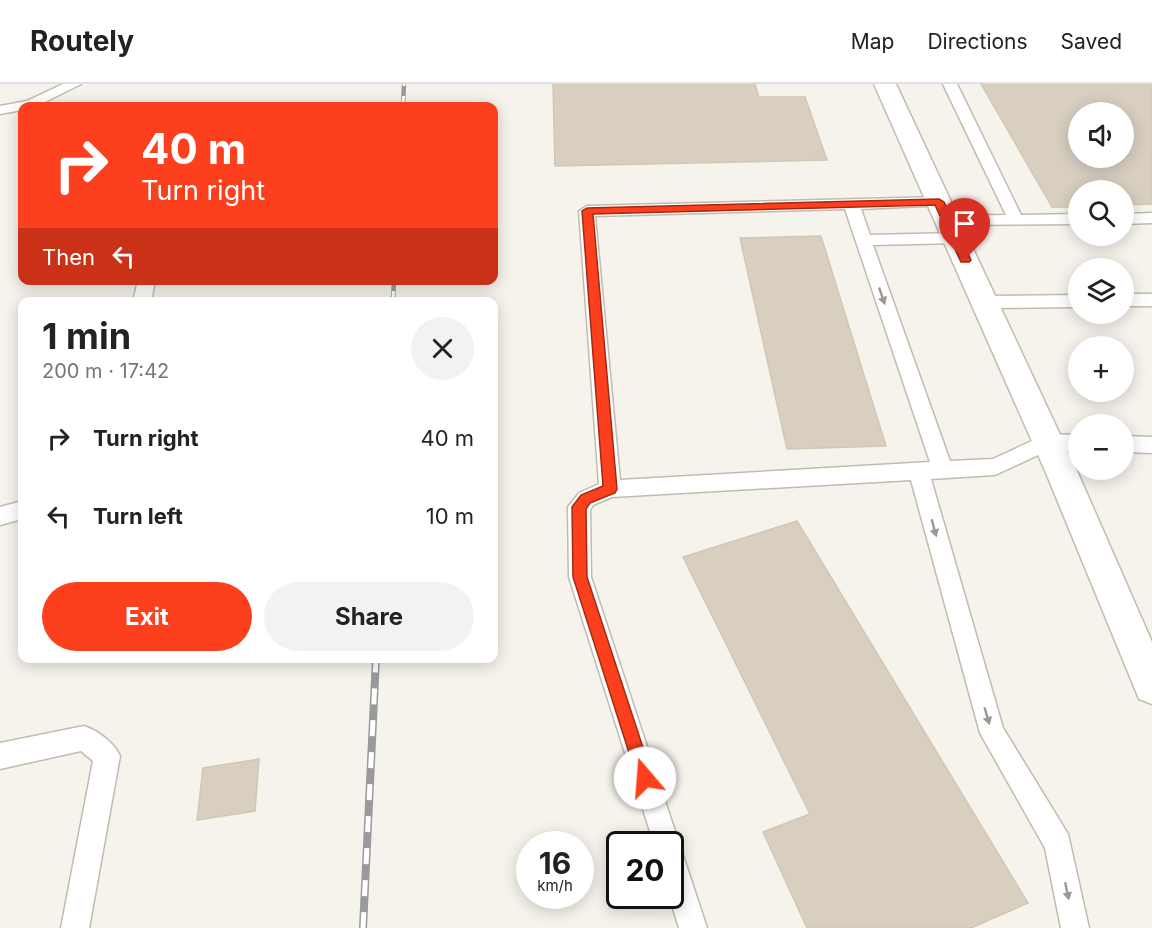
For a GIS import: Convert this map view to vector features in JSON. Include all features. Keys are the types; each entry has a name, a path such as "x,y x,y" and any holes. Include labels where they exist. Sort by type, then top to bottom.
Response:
{"street":[{"path":"885,84 985,302 1152,686"}],"lane":[{"path":"36,102 74,84"},
{"path":"950,84 1016,220"},
{"path":"0,110 18,107"},
{"path":"851,204 943,470"},
{"path":"610,489 587,211 851,204 948,221 1068,219"},
{"path":"1134,219 1152,218"},
{"path":"862,240 948,221"},
{"path":"1134,300 1152,300"},
{"path":"985,302 1068,301"},
{"path":"662,831 580,577 579,507 586,499 610,489 995,467 1047,442 1068,443"},
{"path":"1134,444 1152,445"},
{"path":"919,472 992,733 1058,844 1075,928"},
{"path":"0,516 18,511"},
{"path":"0,756 84,738 106,756 75,928"},
{"path":"684,900 693,928"}],"building":[{"path":"553,84 755,84 759,97 805,97 827,160 555,166"},
{"path":"981,84 1152,84 1152,204 1134,205 1134,180 1068,180 1068,207 1052,207"},
{"path":"821,236 886,446 787,449 740,238"},
{"path":"797,521 1028,903 971,928 807,928 763,832 810,814 683,557"},
{"path":"259,759 255,811 197,820 203,768"}],"railway":[{"path":"403,102 404,84"},
{"path":"393,297 394,285"},
{"path":"363,928 376,663"}],"route":[{"path":"645,778 580,577 579,507 586,499 610,489 587,211 939,202 965,260"}]}
